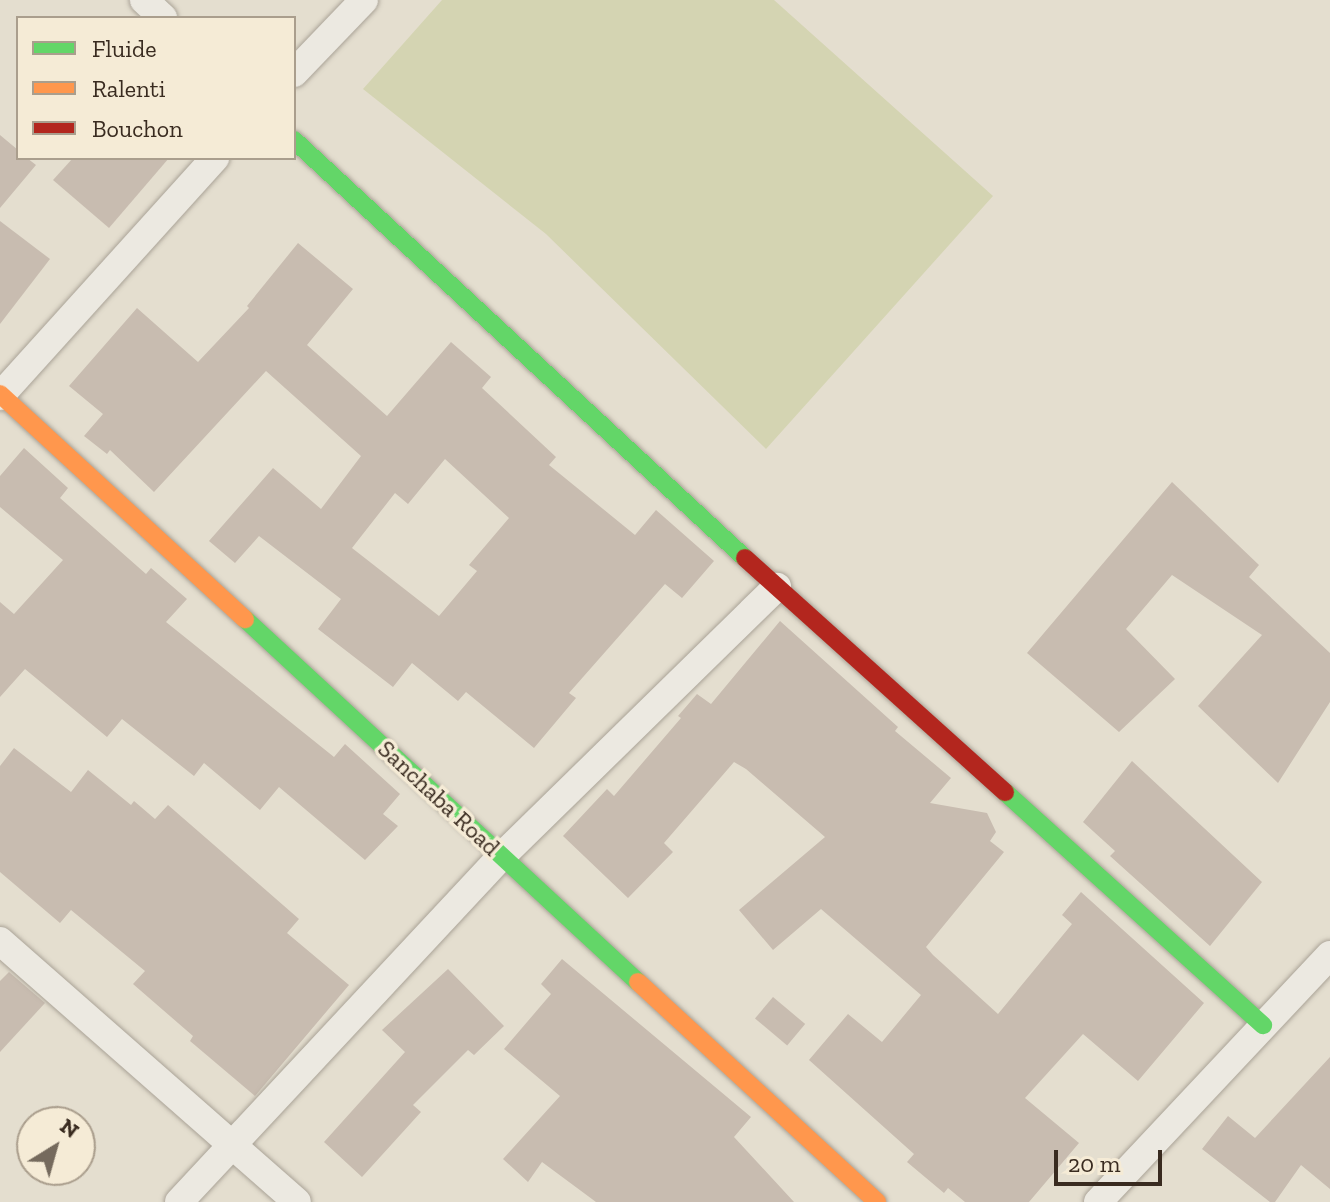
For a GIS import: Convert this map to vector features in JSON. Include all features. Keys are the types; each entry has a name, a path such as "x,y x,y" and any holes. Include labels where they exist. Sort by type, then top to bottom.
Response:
{"street":[{"path":"144,0 161,16"},
{"path":"296,71 364,0"},
{"path":"296,142 777,587 1263,1025"},
{"path":"0,395 213,160"},
{"name":"Sanchaba Road","path":"0,395 877,1202"},
{"path":"179,1202 502,856 777,587"},
{"path":"0,941 297,1202"},
{"path":"1098,1202 1330,955"}],"green space":[{"path":"442,0 774,0 993,196 766,449 546,234 363,89"}],"building":[{"path":"0,135 16,148 16,160 30,160 36,165 0,208"},
{"path":"71,160 167,160 109,228 53,180"},
{"path":"0,221 50,259 0,324"},
{"path":"298,243 353,289 307,345 387,416 451,342 491,377 482,388 556,457 549,465 635,535 656,510 714,561 682,598 665,584 569,693 576,698 534,748 466,692 458,701 412,663 393,687 318,629 341,599 259,536 235,563 209,541 273,468 321,509 361,456 266,371 154,492 110,450 107,454 84,436 103,414 69,386 137,308 198,362 249,308 247,306","holes":["445,459 509,518 469,565 477,571 439,616 352,548 395,493 408,504"]},
{"path":"24,448 68,488 60,498 146,574 151,568 187,599 166,622 334,757 345,744 400,794 383,814 398,826 365,860 279,787 260,810 204,763 194,776 122,719 107,737 25,669 0,697 0,602 14,614 63,560 0,507 0,476"},
{"path":"1172,482 1259,565 1249,577 1330,653 1330,702 1278,783 1198,706 1262,635 1172,575 1126,629 1175,679 1119,732 1027,653"},
{"path":"780,621 898,727 895,731 951,778 930,803 987,813 996,832 990,841 1004,852 926,947 998,1014 1072,924 1062,915 1081,892 1204,1003 1138,1081 1083,1034 1025,1098 1079,1143 1029,1202 965,1202 948,1188 944,1193 907,1162 914,1154 809,1060 848,1014 882,1042 921,995 821,909 773,950 739,910 825,837 746,769 734,762 664,843 673,852 628,898 563,836 607,789 614,796 681,718 678,716 697,694 711,704"},
{"path":"14,748 71,792 88,770 131,805 134,801 155,819 168,805 299,919 287,933 349,985 255,1096 190,1041 193,1036 133,984 145,971 71,910 60,923 0,872 0,766"},
{"path":"1132,761 1262,882 1210,946 1110,856 1115,851 1083,822"},
{"path":"562,959 751,1117 734,1137 794,1202 596,1202 542,1162 528,1182 503,1159 560,1096 504,1049 551,994 541,984"},
{"path":"448,969 504,1026 474,1055 468,1050 413,1105 421,1112 362,1177 324,1142 405,1052 382,1030"},
{"path":"9,972 45,1003 0,1052 0,981"},
{"path":"773,997 805,1024 787,1045 755,1018"},
{"path":"1330,1057 1330,1189 1301,1165 1275,1202 1270,1202 1202,1149 1228,1116 1255,1138"}],"traffic: fast":[{"path":"296,142 745,558"},
{"path":"245,619 638,982"},
{"path":"1005,792 1263,1025"}],"traffic: slow":[{"path":"0,394 245,619"},
{"path":"638,982 877,1202"}],"traffic: jam":[{"path":"745,558 1005,792"}]}
